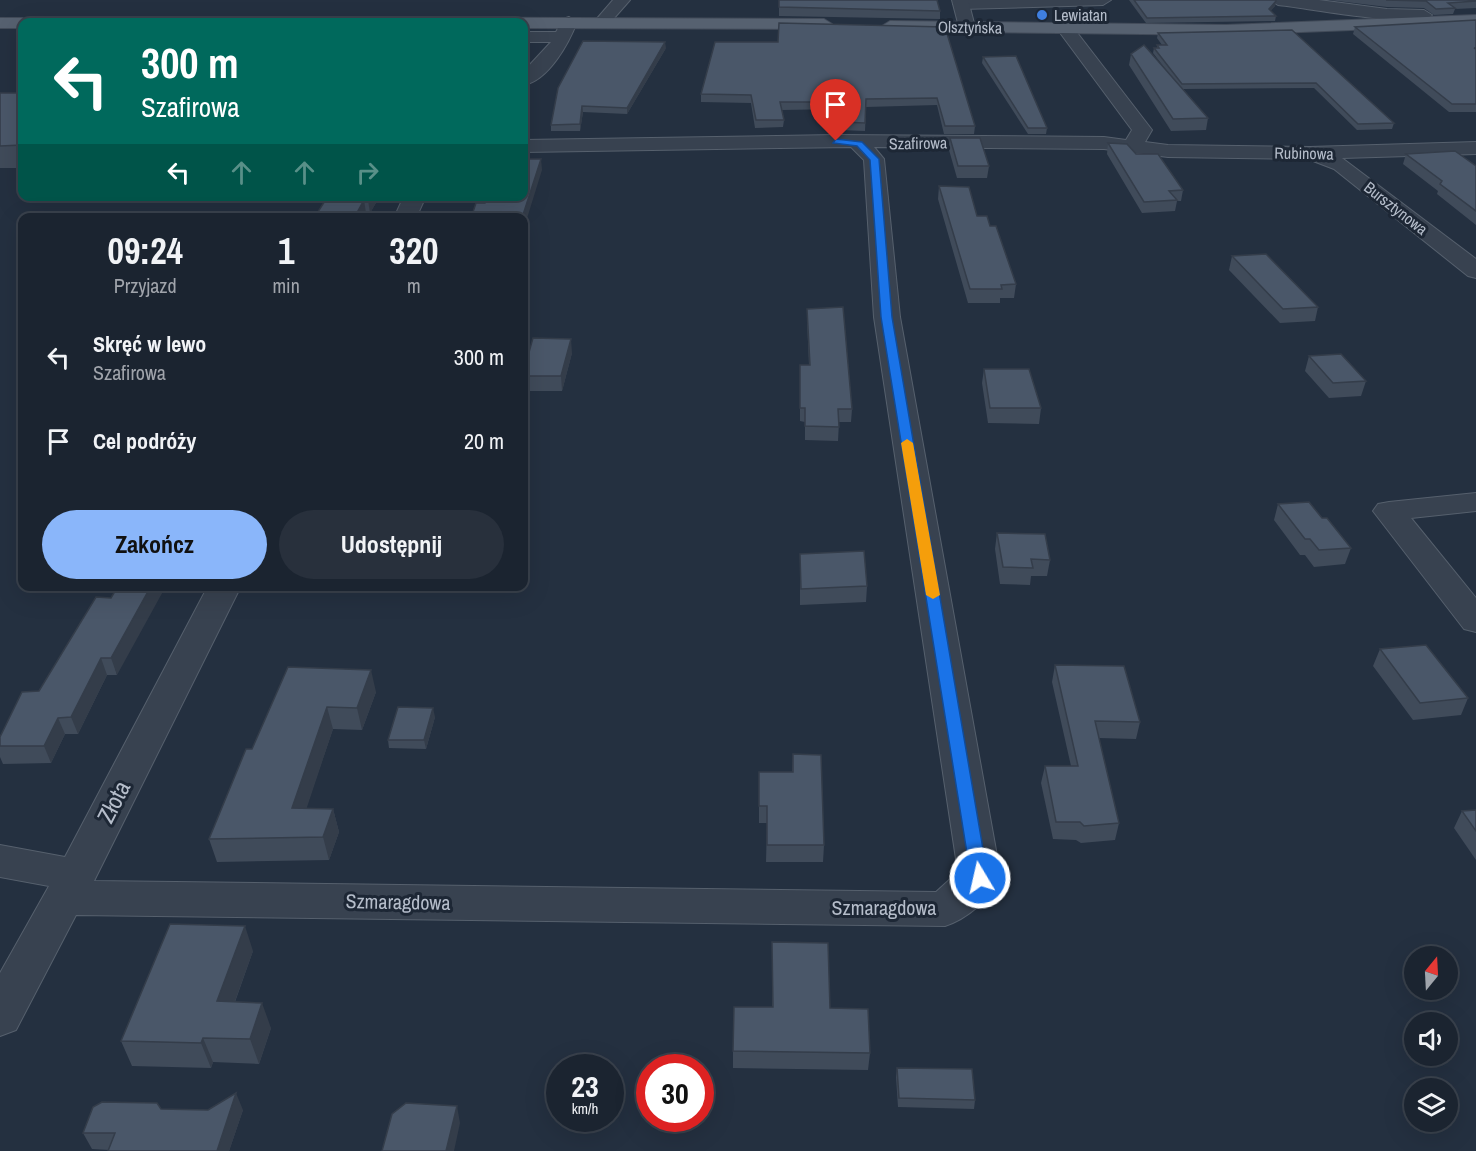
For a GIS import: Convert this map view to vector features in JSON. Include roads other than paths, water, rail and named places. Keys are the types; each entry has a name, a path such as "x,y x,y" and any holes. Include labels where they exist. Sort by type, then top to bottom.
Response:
{"main road":[{"name":"Olsztyńska","path":"878,26 1066,30 1246,30 1476,20"},
{"path":"528,28 566,29 602,22 843,25"},
{"path":"0,23 18,23"}],"street":[{"path":"602,22 622,0"},
{"path":"967,27 960,2 1103,0"},
{"path":"1278,0 1310,2 1388,15 1424,15"},
{"path":"1072,1 1094,30"},
{"path":"528,36 566,29"},
{"path":"528,77 543,64 566,29"},
{"path":"1066,30 1142,130 1133,145"},
{"name":"Szafirowa","path":"528,146 836,141 859,144 1133,145"},
{"name":"Szmaragdowa","path":"70,887 945,909 980,878 887,317 874,159 859,144"},
{"name":"Rubinowa","path":"1133,145 1168,150 1310,153 1476,148"},
{"name":"Bursztynowa","path":"1310,153 1341,165 1476,271"},
{"path":"1476,502 1389,511 1476,621"},
{"name":"Złota","path":"0,1016 70,887 222,591"},
{"path":"0,861 70,887"}],"place":[{"name":"Lewiatan","path":"1042,15"}]}
